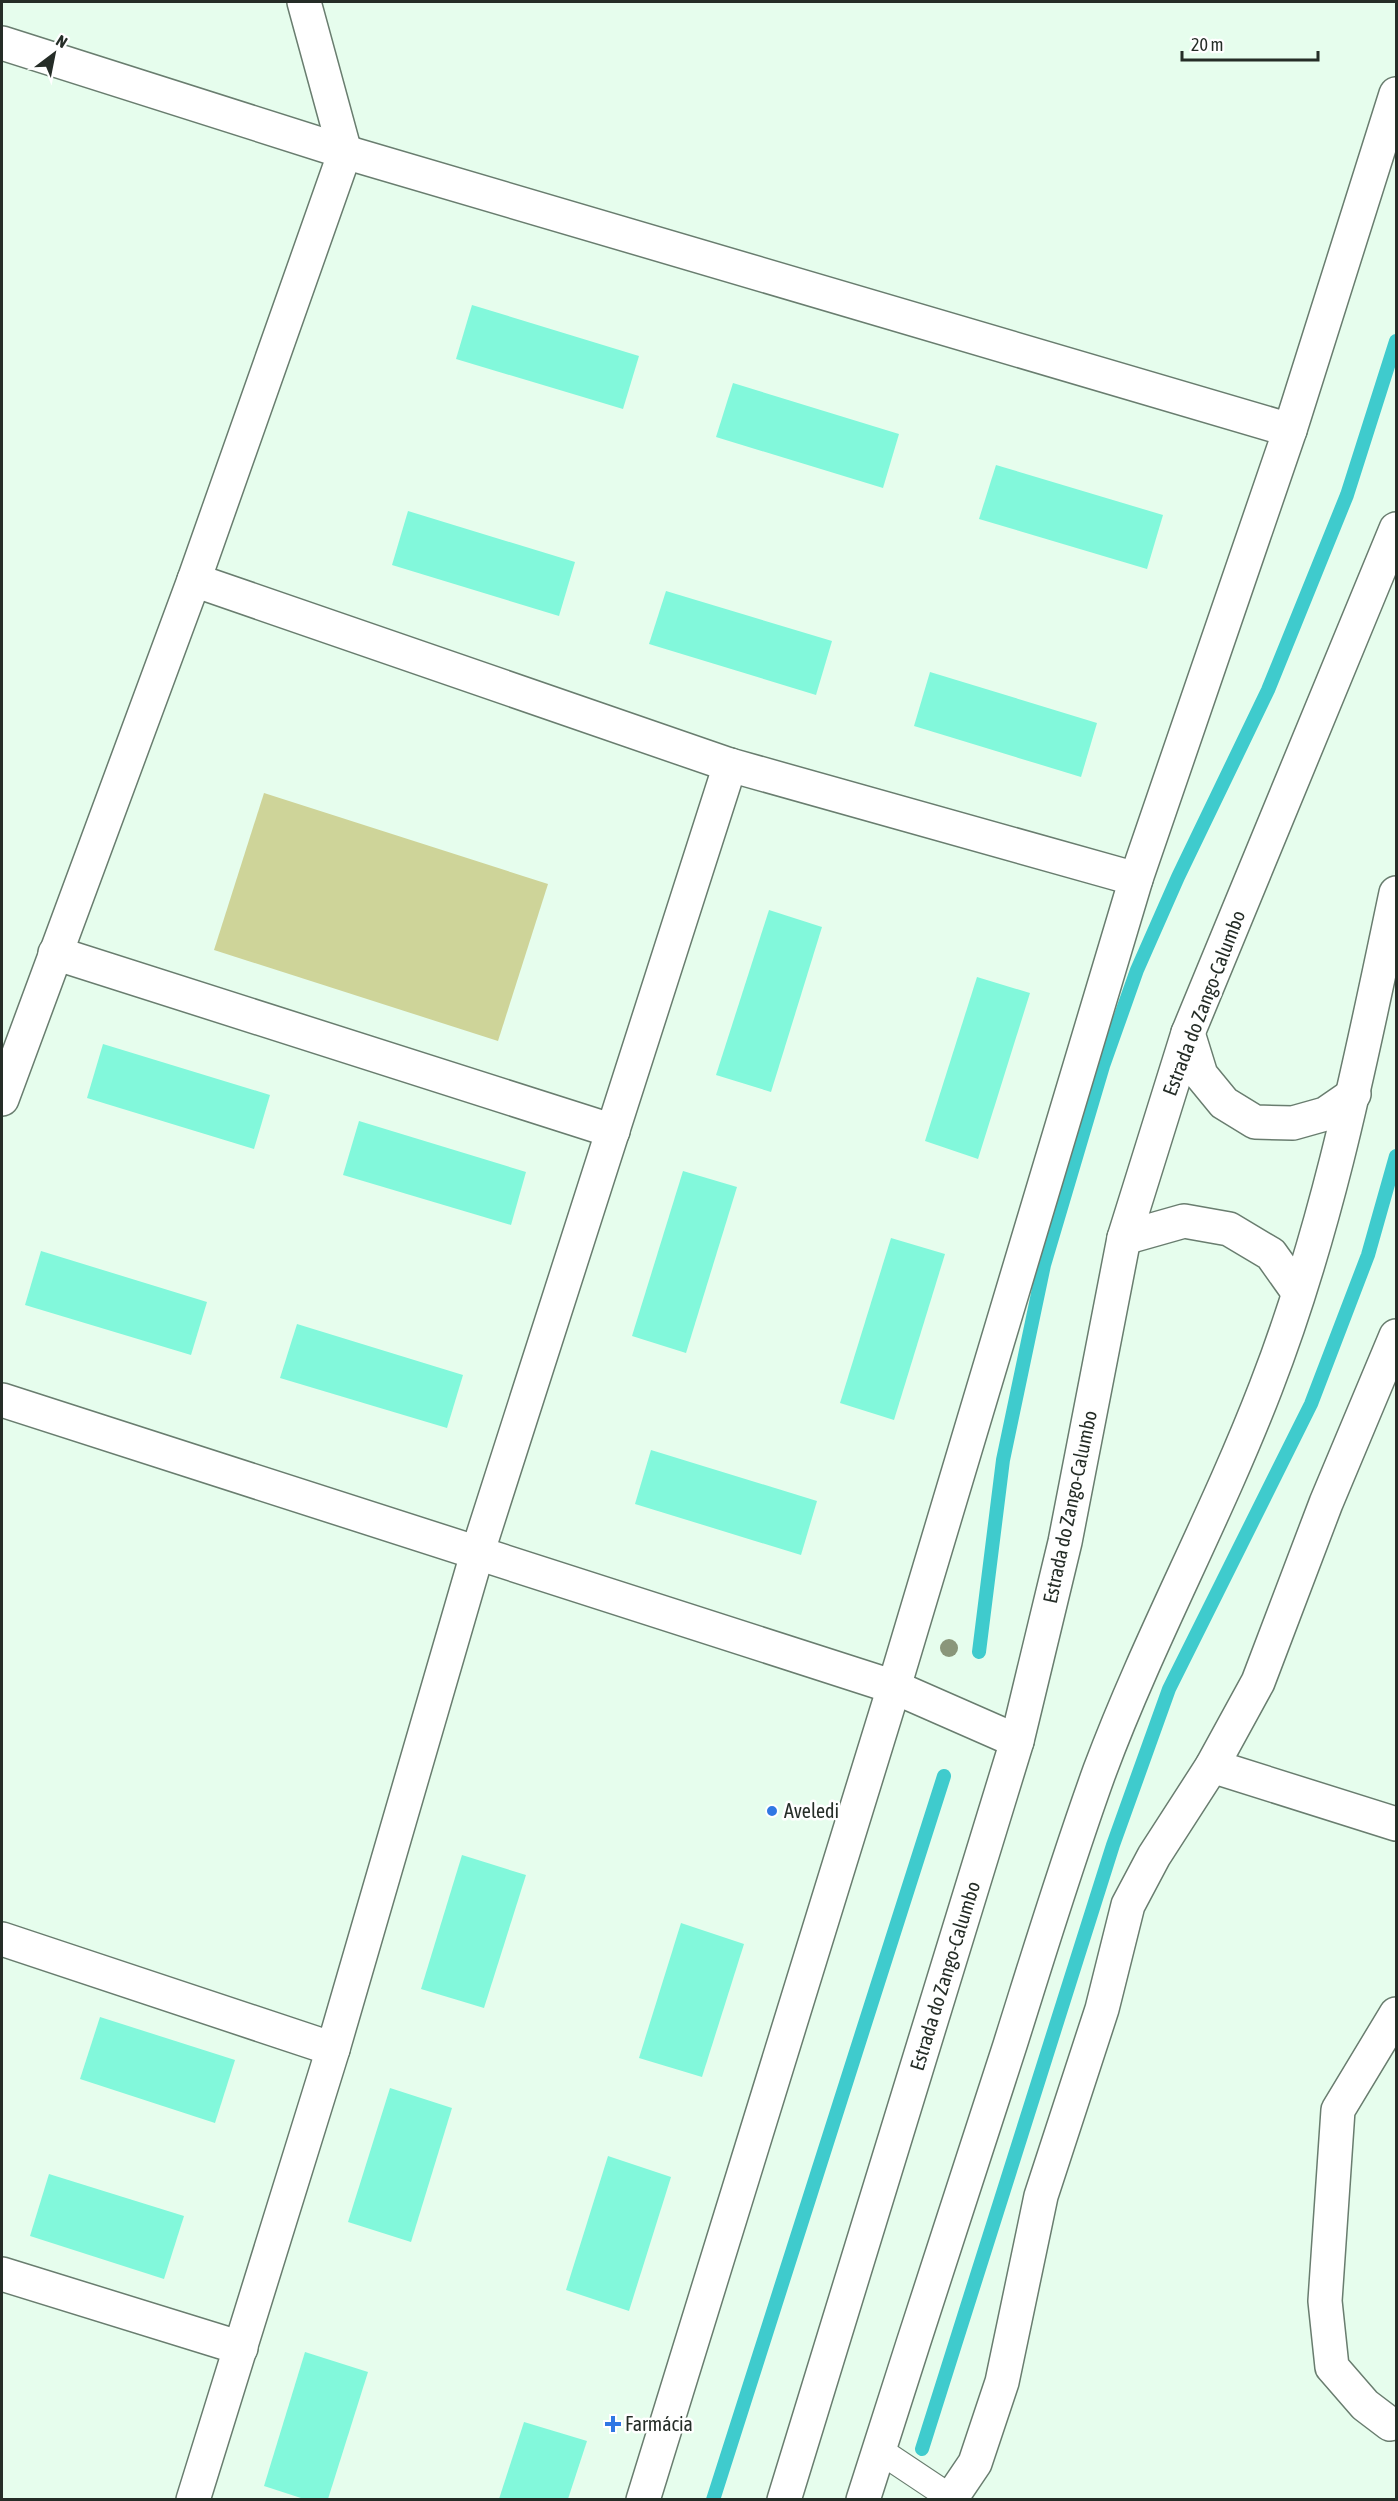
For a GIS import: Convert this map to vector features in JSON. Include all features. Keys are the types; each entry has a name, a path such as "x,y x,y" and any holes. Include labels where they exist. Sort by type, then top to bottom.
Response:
{"street":[{"path":"2,1099 194,580 345,152 304,2"},
{"path":"2,43 345,152 1290,430"},
{"path":"643,2499 894,1687 1136,879 1290,430 1396,94"},
{"name":"Estrada do Zango-Calumbo","path":"784,2499 1017,1741 1065,1542 1124,1238 1188,1033 1396,529"},
{"path":"194,580 730,765 1136,879"},
{"path":"193,2499 333,2049 477,1554 730,765"},
{"path":"863,2499 1072,1846 1121,1715 1168,1606 1222,1492 1267,1385 1298,1292 1328,1194 1354,1094 1396,892"},
{"path":"56,953 613,1131"},
{"path":"1188,1033 1201,1075 1224,1102 1255,1122 1293,1124 1325,1114 1354,1094"},
{"path":"1124,1238 1184,1221 1230,1229 1271,1254 1298,1292"},
{"path":"953,2498 975,2463 1002,2382 1041,2196 1102,2009 1128,1905 1154,1856 1212,1766 1258,1682 1326,1503 1396,1336"},
{"path":"2,1400 894,1687 1017,1741"},
{"path":"1212,1766 1396,1824"},
{"path":"2,1940 333,2049"},
{"path":"1390,2424 1365,2405 1332,2367 1325,2301 1338,2110 1396,2014"},
{"path":"2,2274 241,2348"}],"lane":[{"path":"879,2450 953,2498"}],"green space":[{"path":"264,793 548,884 498,1041 214,950"}],"building":[{"path":"472,305 639,356 623,409 456,359"},
{"path":"733,383 899,434 883,488 716,437"},
{"path":"996,465 1163,515 1147,569 979,519"},
{"path":"408,511 575,562 559,616 392,565"},
{"path":"666,591 832,641 816,695 649,644"},
{"path":"930,672 1097,723 1081,777 914,726"},
{"path":"769,910 822,927 771,1092 716,1075"},
{"path":"977,977 1030,993 978,1159 925,1141"},
{"path":"103,1044 270,1095 254,1149 87,1098"},
{"path":"359,1121 526,1172 511,1225 343,1175"},
{"path":"683,1171 737,1187 686,1353 632,1336"},
{"path":"891,1238 945,1254 894,1420 840,1403"},
{"path":"41,1251 207,1302 191,1355 25,1305"},
{"path":"297,1324 463,1375 447,1428 280,1378"},
{"path":"651,1450 817,1501 801,1555 635,1504"},
{"path":"462,1855 526,1875 484,2008 421,1989"},
{"path":"681,1923 744,1944 702,2077 639,2058"},
{"path":"100,2017 235,2060 215,2123 80,2079"},
{"path":"390,2088 452,2108 411,2242 348,2222"},
{"path":"608,2156 671,2177 629,2311 566,2290"},
{"path":"49,2174 184,2216 164,2279 30,2236"},
{"path":"305,2352 368,2372 328,2499 304,2499 264,2486"},
{"path":"524,2422 587,2441 568,2499 499,2499"}],"waterway":[{"path":"979,1652 1003,1460 1044,1265 1103,1066 1137,970 1178,877 1268,690 1347,495 1396,341"},
{"path":"922,2449 1113,1845 1169,1689 1311,1404 1368,1255 1396,1156"},
{"path":"713,2500 944,1776"}],"place":[{"name":"Aveledi","path":"772,1811"},
{"name":"Farmácia","path":"613,2424"}]}
